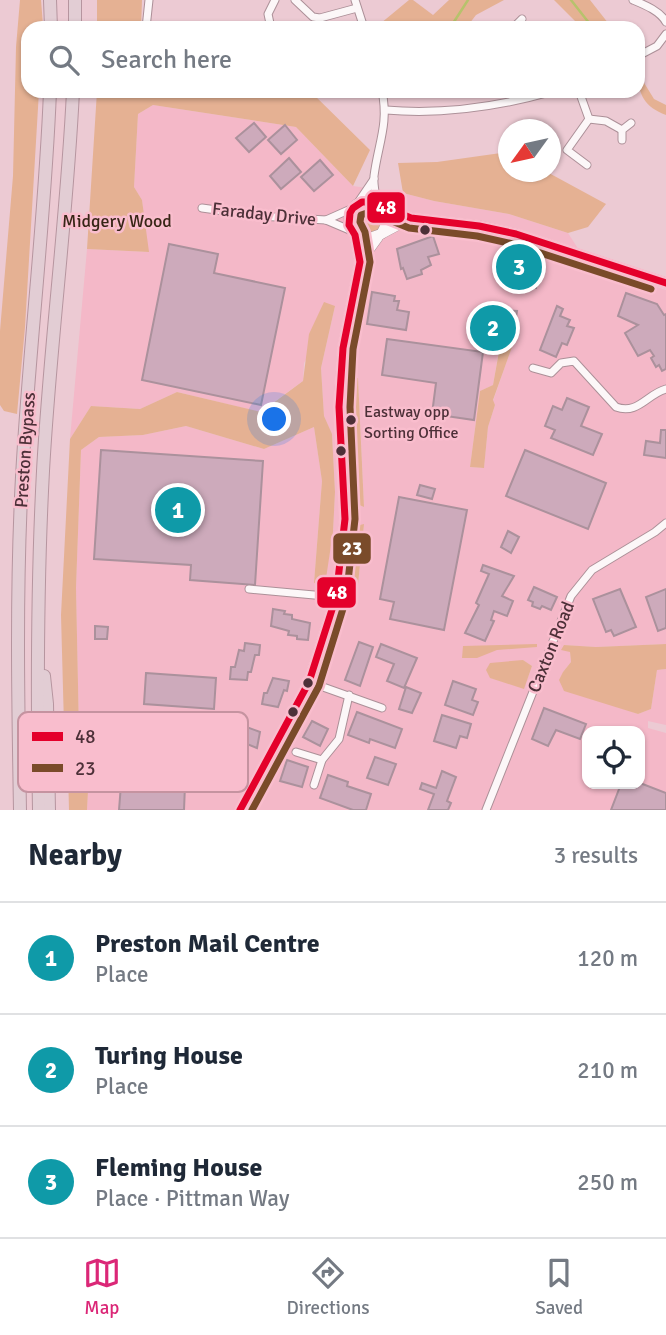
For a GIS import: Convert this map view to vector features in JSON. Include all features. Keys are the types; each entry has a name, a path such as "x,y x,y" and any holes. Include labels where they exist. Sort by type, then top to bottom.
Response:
{"highway":[{"path":"50,0 51,21"},
{"path":"75,0 75,21"},
{"name":"Preston Bypass","path":"19,712 18,585 22,476 46,187 50,98"},
{"name":"Preston Bypass","path":"38,631 43,470 69,173 73,98"},
{"path":"38,631 38,712"},
{"path":"38,631 47,712"},
{"name":"Preston Bypass","path":"20,792 20,810"},
{"path":"39,792 39,810"},
{"path":"49,792 49,810"}],"street":[{"path":"147,21 149,0"},
{"path":"270,21 268,14 275,0"},
{"path":"295,0 313,17 320,18 356,4 362,21"},
{"path":"633,0 657,13 666,22"},
{"path":"645,53 657,46 666,34"},
{"path":"360,262 386,223 374,179 385,127 383,98"},
{"path":"386,110 451,111 483,108 518,98"},
{"path":"582,98 589,119"},
{"path":"589,119 606,121 622,130"},
{"path":"587,165 564,148 589,119"},
{"path":"622,130 631,123"},
{"path":"622,130 622,140"},
{"path":"240,810 309,682 336,597 345,519 339,407 342,348 360,262 349,219 374,179"},
{"path":"355,206 367,201 411,218 479,226 516,234 666,283"},
{"name":"Faraday Drive","path":"326,220 355,206"},
{"name":"Faraday Drive","path":"202,208 259,216 326,220 354,233"},
{"path":"354,233 367,239 411,218"},
{"path":"533,368 551,373 562,363 574,361 616,407 623,410 638,407 657,391 666,389"},
{"name":"Caxton Road","path":"486,810 571,596 592,570 655,533 666,523"},
{"path":"249,589 336,597"},
{"path":"309,682 382,708"},
{"path":"314,785 322,760 339,739 349,695"},
{"path":"296,752 322,760"}],"shaded area":[{"path":"153,105 296,127 353,186 509,214 568,233 588,264 666,290 666,644 596,647 564,645 570,652 571,662 563,672 603,702 638,714 651,709 657,670 666,669 666,725 648,721 648,728 666,733 666,810 87,810 88,792 248,792 248,712 79,712 76,588 81,450 99,437 143,435 186,426 264,449 314,427 322,481 314,583 333,532 335,492 332,435 324,416 321,368 335,306 304,363 303,381 260,412 177,392 140,409 91,406 70,439 87,249 148,252 142,200 134,187 138,114","holes":["511,349 493,401 495,405 488,427 484,468 470,467 480,391 493,385 499,350","358,378 364,507 356,503 350,408 351,379","364,524 356,605 344,609","523,660 532,666 524,688 491,678"]}],"green space":[{"path":"20,0 41,0 43,21 21,21 21,98 39,98 17,414 4,411 0,405 0,331 13,176 16,47"},
{"path":"97,0 142,0 141,21 97,21"},
{"path":"409,0 413,0 433,15 449,0 504,0 476,15 471,21 384,21"},
{"path":"554,0 590,0 606,21 575,21"},
{"path":"645,84 654,99 666,105 666,115 653,108 644,99"},
{"name":"Midgery Wood","path":"97,98 317,98 370,150 353,186 296,127 153,105 138,114 134,187 142,200 149,252 87,249"},
{"path":"498,153 498,182 561,182 561,180 606,204 588,227 568,233 509,214 403,193 398,163 437,162"},
{"path":"367,206 377,210 381,220 377,230 367,234 357,230 353,220 357,210"},
{"path":"324,302 335,306 321,368 324,416 332,434 335,492 333,532 325,585 314,583 322,481 314,427 264,449 186,426 143,435 99,437 81,450 76,588 79,712 64,712 61,615 70,439 91,406 140,409 177,392 261,412 303,381 309,334"},
{"path":"500,346 512,347 493,400 495,405 488,427 484,468 470,467 480,391 493,385"},
{"path":"351,378 358,378 364,507 357,504 350,408"},
{"path":"364,524 356,605 343,609 356,526"},
{"path":"537,644 537,647 497,650 477,658 462,658 463,646"},
{"path":"666,644 666,669 657,670 651,709 638,714 564,691 559,680 571,662 570,652 561,650 564,645 596,647"},
{"path":"523,660 532,666 524,689 490,678 486,670 490,663"},
{"path":"69,792 88,792 87,810 69,810"}],"building":[{"path":"254,123 266,137 249,152 236,138"},
{"path":"285,125 297,140 281,154 268,140"},
{"path":"289,158 301,172 281,189 270,176"},
{"path":"320,160 333,175 314,191 301,177"},
{"path":"433,236 439,254 428,257 431,265 421,270 422,274 407,279 403,268 401,269 397,249"},
{"path":"169,244 218,254 214,273 285,288 261,405 142,380"},
{"path":"500,250 540,256 536,288 519,286 519,281 510,279 511,270 499,269 499,264 496,264"},
{"path":"372,292 395,296 394,301 399,301 397,310 409,312 406,330 367,324"},
{"path":"626,293 657,304 664,315 666,314 666,369 662,371 659,365 656,367 650,350 638,356 625,333 638,325 618,316"},
{"path":"557,306 563,309 560,316 570,320 567,326 574,328 567,345 562,343 556,357 540,350"},
{"path":"499,310 517,311 512,343 474,338 471,333 472,323 476,324 476,320 488,321 490,313 499,313"},
{"path":"387,339 483,352 474,420 432,414 436,383 382,375"},
{"path":"567,398 589,407 581,426 602,434 593,455 551,438 555,430 545,426 553,406 562,410"},
{"path":"661,430 666,430 666,458 644,455 646,441 660,443"},
{"path":"101,450 263,461 255,585 190,580 191,565 94,559"},
{"path":"525,450 606,483 588,529 506,496"},
{"path":"420,485 435,489 432,499 417,495"},
{"path":"399,497 467,510 444,630 390,619 394,602 380,599"},
{"path":"508,531 519,537 511,553 501,547"},
{"path":"483,565 514,576 502,596 513,601 507,616 494,611 491,620 494,621 485,641 465,633 479,605 476,603 489,574 481,571"},
{"path":"534,587 557,597 551,610 532,606 533,602 528,600"},
{"path":"620,589 636,627 614,636 611,630 606,632 593,599"},
{"path":"666,589 666,628 658,631 646,597"},
{"path":"273,609 285,611 284,614 292,615 292,619 310,623 308,640 297,639 297,636 288,635 289,631 271,626"},
{"path":"95,626 108,627 107,639 95,639"},
{"path":"359,642 373,647 360,686 345,680"},
{"path":"245,643 260,645 259,655 255,655 247,680 230,679 231,667 235,667 239,650 244,651"},
{"path":"381,644 417,658 404,688 387,681 394,664 376,657"},
{"path":"146,673 216,678 214,709 144,704"},
{"path":"273,678 289,681 278,707 262,704 264,693 267,693"},
{"path":"453,681 476,689 472,700 478,702 473,715 445,705"},
{"path":"406,687 421,693 412,713 399,709"},
{"path":"544,708 586,724 582,726 580,739 556,730 548,746 532,739"},
{"path":"357,712 402,729 395,748 370,739 369,743 348,735"},
{"path":"442,715 471,724 467,738 460,736 456,748 434,741"},
{"path":"312,721 328,729 320,746 303,737"},
{"path":"248,728 260,732 257,748 248,744"},
{"path":"375,757 396,764 388,785 367,778"},
{"path":"287,760 308,767 302,787 280,781"},
{"path":"442,771 456,777 447,801 451,803 448,810 428,810 434,794 420,789 422,783 436,788"},
{"path":"328,775 348,782 347,786 371,794 366,810 353,810 320,798"},
{"path":"645,785 666,793 666,810 611,810 619,789 645,789"},
{"path":"120,792 185,792 184,810 119,810"}],"waterway":[{"path":"454,21 468,0"},
{"path":"571,0 588,21"}],"transit line":[{"name":"48","path":"240,810 309,682 336,597 345,519 339,407 343,348 360,262 355,235 349,225 353,208 362,202 372,202 411,218 479,226 516,234 666,283"},
{"name":"23","path":"252,810 319,686 346,599 355,519 350,407 353,349 370,262 365,232 360,222 361,215 370,212 409,228 477,236 513,244 651,289"}],"place":[{"name":"Fleming House","path":"519,267"},
{"name":"Turing House","path":"493,328"},
{"name":"Eastway opp Sorting Office","path":"351,420"},
{"name":"Preston Mail Centre","path":"178,510"}]}
